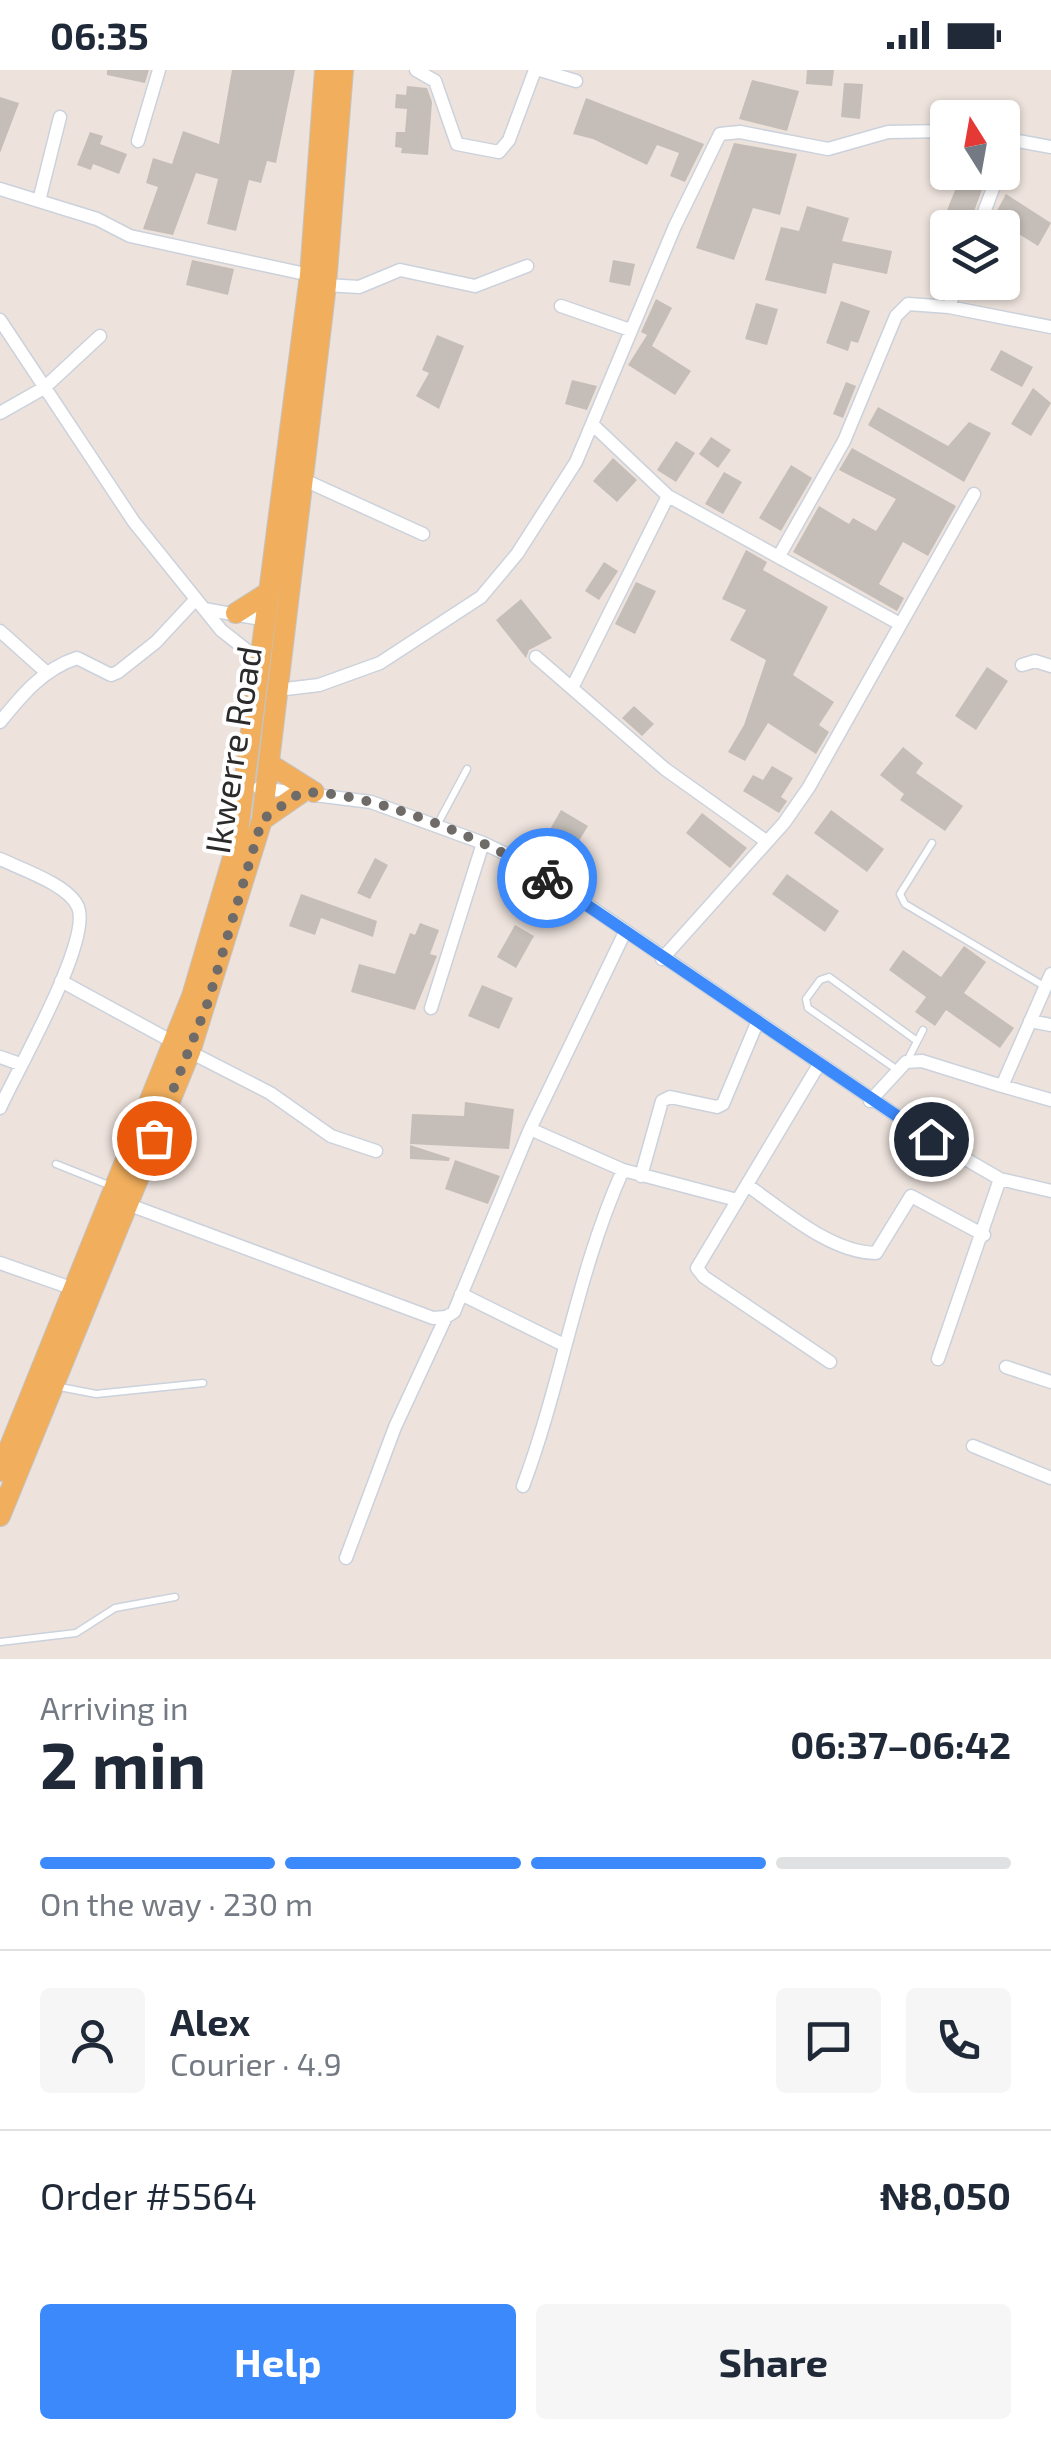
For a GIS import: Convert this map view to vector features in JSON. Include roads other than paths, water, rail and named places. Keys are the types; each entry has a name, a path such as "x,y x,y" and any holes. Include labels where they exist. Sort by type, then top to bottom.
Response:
{"main road":[{"name":"Ikwerre Road","path":"182,1047 256,788 271,766 302,479 318,280 324,70"},
{"name":"Ikwerre Road","path":"0,1516 54,1386 122,1196 182,1047 262,820 256,788 260,660 318,280 343,70"},
{"path":"236,613 269,592"},
{"path":"262,820 307,792 271,766"},
{"name":"Ikwerre Road","path":"0,1471 74,1290 122,1196"}],"street":[{"path":"138,141 159,70"},
{"path":"416,70 435,81 457,144 499,152 509,140 537,70 576,81"},
{"path":"38,201 60,116"},
{"path":"277,690 319,685 380,663 481,597 554,503 594,426 630,330 712,143 720,134 740,132 828,149 888,132 930,131"},
{"path":"1020,141 1051,147"},
{"path":"0,189 97,219 130,236 360,287 400,270 475,286 527,266"},
{"path":"949,306 951,300"},
{"path":"779,556 844,441 896,316 908,304 949,306 1051,327"},
{"path":"561,306 630,330"},
{"path":"0,320 134,522 236,644 260,660"},
{"path":"0,413 44,388 100,336"},
{"path":"594,426 668,496 900,624"},
{"path":"302,479 423,534"},
{"path":"662,959 809,787 974,494"},
{"path":"572,688 668,496"},
{"path":"200,604 266,620"},
{"path":"0,722 46,672 77,658 111,675 118,672 200,604"},
{"path":"0,631 46,672"},
{"path":"536,657 665,769 766,841"},
{"path":"1022,665 1035,661 1051,666"},
{"path":"256,788 371,802 483,843 528,865 870,1101 1000,1179 1051,1191"},
{"path":"432,1008 483,843"},
{"path":"0,859 70,895 79,909 74,952 0,1108"},
{"path":"122,1196 318,1278 433,1318 446,1317 454,1312 530,1129 626,932"},
{"path":"61,981 270,1092 331,1136 376,1151"},
{"path":"1002,1086 1048,981"},
{"path":"1030,1021 1051,1025"},
{"path":"640,1176 662,1101 670,1097 723,1104 757,1022"},
{"path":"0,1057 20,1064"},
{"path":"870,1101 902,1066 922,1060 1051,1100"},
{"path":"818,1066 699,1263 700,1272 830,1362"},
{"path":"530,1129 640,1176 737,1200"},
{"path":"523,1486 548,1418 562,1344 597,1228 623,1170"},
{"path":"938,1359 984,1235 1000,1179"},
{"path":"747,1186 816,1232 861,1252 876,1253 910,1196 984,1235"},
{"path":"0,1263 74,1290"},
{"path":"461,1294 562,1344"},
{"path":"346,1558 381,1461 446,1317"},
{"path":"1006,1367 1051,1382"},
{"path":"973,1446 1051,1478"}],"lane":[{"path":"436,826 467,769"},
{"path":"932,843 903,884 900,894 905,904 1048,981"},
{"path":"917,1041 829,977 820,980 806,999 808,1008 902,1066 917,1041 923,1030"},
{"path":"56,1164 122,1196"},
{"path":"54,1386 96,1394 202,1383"},
{"path":"0,1642 76,1633 115,1608 175,1597"}]}
